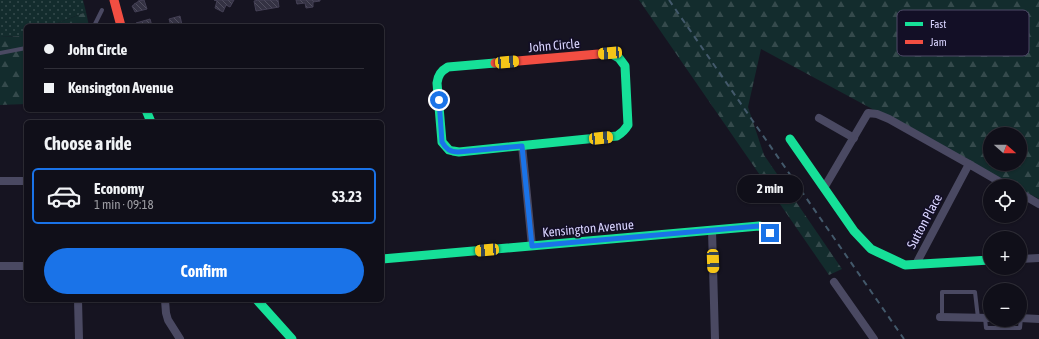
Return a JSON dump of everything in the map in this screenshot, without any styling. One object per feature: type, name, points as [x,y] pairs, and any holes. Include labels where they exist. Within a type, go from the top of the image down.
[{"type":"street","points":[[114,0],[120,24]]},
{"type":"street","name":"John Circle","points":[[610,53],[620,57],[626,66],[628,125],[622,134],[617,136],[522,146],[458,152],[448,150],[444,147],[442,142],[437,83],[440,72],[448,67],[610,53]]},
{"type":"street","points":[[824,188],[868,114],[877,114],[995,179]]},
{"type":"street","points":[[819,118],[854,138]]},
{"type":"street","points":[[790,139],[854,231],[871,249],[905,265],[916,264]]},
{"type":"street","points":[[522,146],[532,246]]},
{"type":"street","name":"Sutton Place","points":[[916,264],[969,164]]},
{"type":"street","points":[[0,181],[24,181]]},
{"type":"street","points":[[1027,197],[1039,204]]},
{"type":"street","name":"Kensington Avenue","points":[[384,259],[759,226],[764,227],[770,233]]},
{"type":"street","points":[[712,230],[715,339]]},
{"type":"street","points":[[1027,259],[1039,258]]},
{"type":"street","name":"Sutton Place","points":[[916,264],[983,260]]},
{"type":"street","points":[[0,266],[24,266]]},
{"type":"street","points":[[834,282],[874,339]]},
{"type":"street","points":[[78,302],[79,339]]},
{"type":"street","points":[[165,302],[168,320],[180,339]]},
{"type":"street","points":[[259,302],[292,339]]},
{"type":"street","points":[[941,317],[983,318]]},
{"type":"street","points":[[1027,318],[1039,319]]},
{"type":"lane","points":[[95,24],[102,10]]},
{"type":"lane","points":[[0,53],[24,48]]},
{"type":"lane","points":[[941,317],[942,292],[975,292],[983,315]]},
{"type":"lane","points":[[986,327],[1020,327]]},
{"type":"green space","points":[[0,0],[83,0],[86,12],[55,24],[24,24],[24,36],[0,37]]},
{"type":"green space","points":[[639,0],[1039,0],[1039,199],[1027,193],[1027,179],[1002,179],[987,171],[1027,171],[1027,127],[983,127],[983,169],[761,49],[748,107],[764,155],[842,269],[829,275]]},
{"type":"green space","points":[[86,12],[89,24],[55,24]]},
{"type":"green space","points":[[23,36],[24,104],[0,105],[0,37]]},
{"type":"building","points":[[144,0],[147,9],[135,12],[132,6],[138,1]]},
{"type":"building","points":[[214,0],[234,0],[230,7],[226,5],[223,12],[215,8],[217,1]]},
{"type":"building","points":[[278,0],[279,7],[256,11],[254,1]]},
{"type":"building","points":[[296,0],[320,1],[313,2],[313,7],[306,8],[305,3],[297,4]]},
{"type":"building","points":[[180,16],[182,24],[170,24],[169,19]]},
{"type":"building","points":[[150,19],[151,24],[136,24]]},
{"type":"railway","points":[[669,0],[904,339]]},
{"type":"traffic: fast","points":[[495,63],[448,67],[439,75],[437,83],[442,142],[449,150],[459,152],[617,136],[628,125],[625,66],[619,58],[610,53]]},
{"type":"traffic: fast","points":[[147,112],[150,120]]},
{"type":"traffic: fast","points":[[790,139],[854,231],[871,249],[905,265],[983,260]]},
{"type":"traffic: fast","points":[[384,259],[759,226],[764,227],[770,233]]},
{"type":"traffic: fast","points":[[259,302],[292,339]]},
{"type":"traffic: jam","points":[[114,0],[120,24]]},
{"type":"traffic: jam","points":[[495,63],[610,53]]},
{"type":"route","points":[[439,100],[442,142],[444,147],[448,150],[458,152],[522,146],[532,246],[759,226],[764,227],[770,233]]}]
